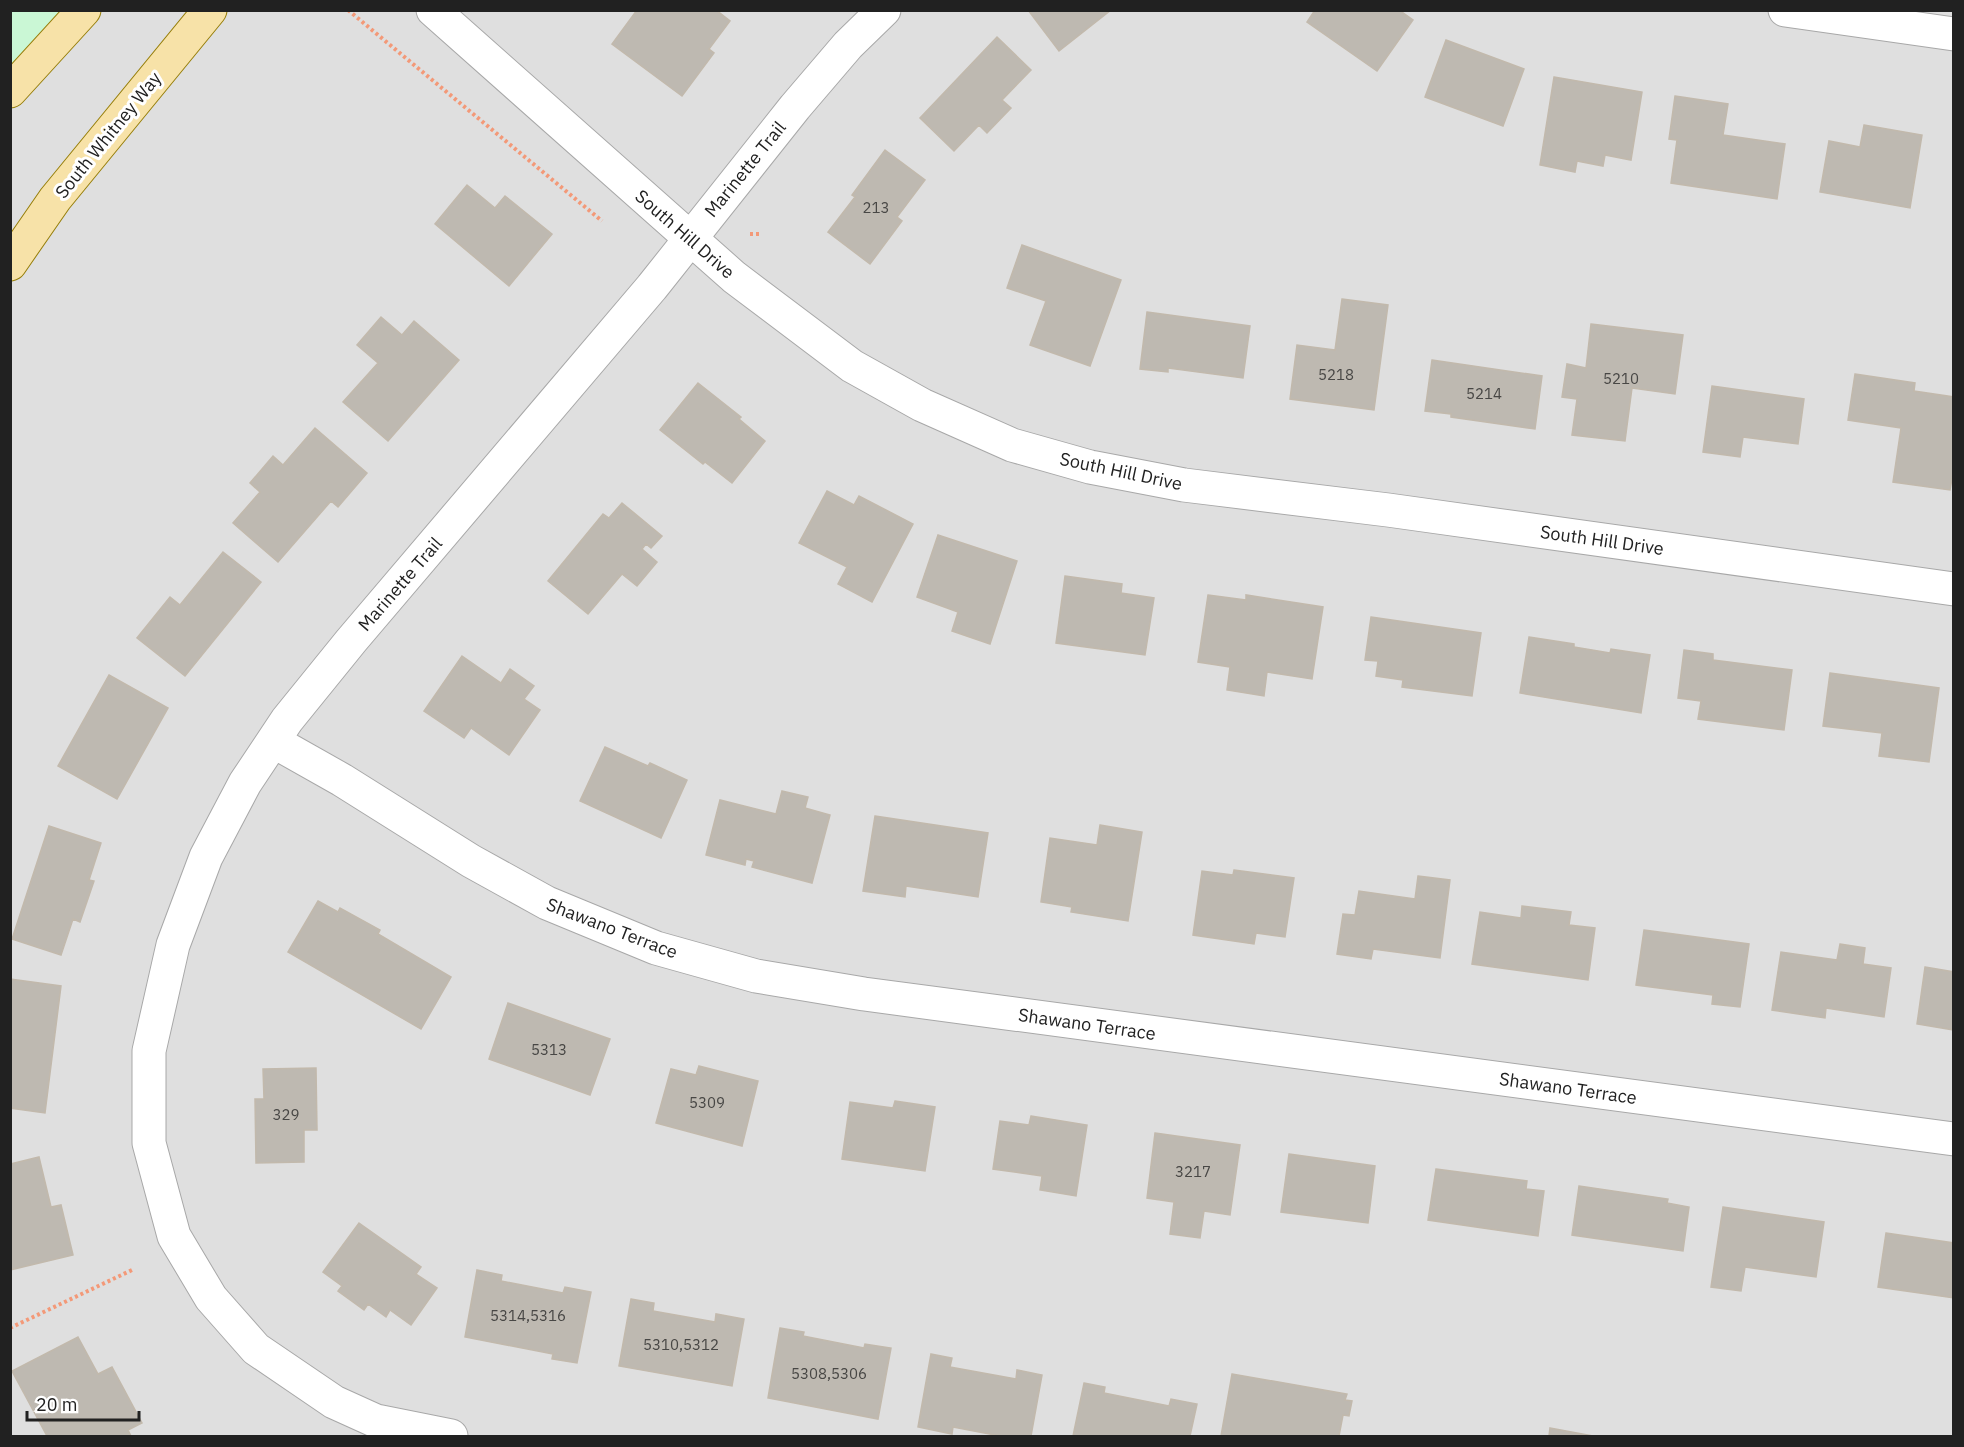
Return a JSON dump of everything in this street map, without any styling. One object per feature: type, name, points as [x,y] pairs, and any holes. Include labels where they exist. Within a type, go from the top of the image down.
[{"type":"main road","points":[[10,92],[84,10]]},
{"type":"main road","name":"South Whitney Way","points":[[10,264],[55,199],[210,10]]},
{"type":"street","name":"South Hill Drive","points":[[434,10],[734,277],[852,366],[922,405],[1012,445],[1090,467],[1184,485],[1388,510],[1953,589]]},
{"type":"street","name":"Marinette Trail","points":[[451,1437],[376,1421],[334,1402],[256,1349],[211,1299],[174,1236],[149,1143],[149,1052],[173,945],[206,857],[245,783],[287,720],[351,640],[644,296],[848,45],[884,10]]},
{"type":"street","points":[[1785,10],[1953,34]]},
{"type":"street","name":"Shawano Terrace","points":[[273,741],[342,780],[471,861],[547,903],[656,948],[756,976],[864,994],[1953,1139]]},
{"type":"path","points":[[348,10],[602,221]]},
{"type":"path","points":[[750,234],[760,234]]},
{"type":"path","points":[[10,1328],[132,1270]]},
{"type":"shaded area","points":[[11,11],[1953,11],[1953,1436],[11,1436]]},
{"type":"green space","points":[[11,11],[84,11],[11,91]]},
{"type":"building","points":[[637,10],[716,10],[730,21],[709,49],[714,53],[682,96],[612,44]]},
{"type":"building","points":[[1028,10],[1111,10],[1059,51]]},
{"type":"building","points":[[1315,10],[1399,10],[1413,20],[1377,71],[1307,22]]},
{"type":"building","points":[[997,37],[1031,70],[1002,100],[1011,108],[987,133],[979,125],[954,151],[920,118]]},
{"type":"building","points":[[1446,40],[1524,69],[1503,126],[1425,97]]},
{"type":"building","points":[[1554,77],[1642,92],[1631,160],[1605,155],[1603,166],[1577,161],[1575,172],[1540,165]]},
{"type":"building","points":[[1675,96],[1728,104],[1723,135],[1785,144],[1777,199],[1671,183],[1677,140],[1669,139]]},
{"type":"building","points":[[1864,125],[1922,135],[1910,208],[1820,192],[1829,141],[1860,147]]},
{"type":"building","points":[[885,150],[925,180],[897,217],[902,221],[870,264],[828,232],[855,197],[852,195]]},
{"type":"building","points":[[467,185],[495,208],[505,196],[552,234],[509,286],[435,224]]},
{"type":"building","points":[[1022,245],[1121,280],[1090,366],[1030,345],[1046,301],[1007,288]]},
{"type":"building","points":[[1342,299],[1388,305],[1374,410],[1290,399],[1297,345],[1335,350]]},
{"type":"building","points":[[1147,312],[1250,326],[1243,378],[1168,368],[1168,372],[1140,369]]},
{"type":"building","points":[[381,317],[402,335],[414,321],[459,360],[388,441],[343,402],[378,363],[357,345]]},
{"type":"building","points":[[1591,324],[1683,335],[1675,394],[1632,388],[1625,441],[1572,435],[1577,399],[1562,397],[1567,364],[1586,368]]},
{"type":"building","points":[[1432,360],[1542,376],[1535,429],[1425,411]]},
{"type":"building","points":[[1855,374],[1915,383],[1914,391],[1954,397],[1954,467],[1950,490],[1893,482],[1901,428],[1848,420]]},
{"type":"building","points":[[698,383],[741,417],[739,419],[765,441],[732,483],[705,462],[703,464],[660,430]]},
{"type":"building","points":[[1712,386],[1804,399],[1798,444],[1743,437],[1740,457],[1703,452]]},
{"type":"building","points":[[315,428],[367,473],[338,507],[331,501],[278,562],[233,523],[260,492],[250,483],[273,456],[283,465]]},
{"type":"building","points":[[827,491],[854,505],[859,496],[913,524],[872,602],[838,584],[847,567],[799,543]]},
{"type":"building","points":[[622,503],[662,536],[651,548],[646,544],[642,549],[657,562],[637,586],[622,574],[588,614],[548,581],[603,514],[609,518]]},
{"type":"building","points":[[938,535],[1017,561],[990,644],[952,631],[958,612],[917,597]]},
{"type":"building","points":[[223,552],[261,582],[185,676],[137,638],[170,597],[180,605]]},
{"type":"building","points":[[1065,576],[1122,584],[1121,593],[1154,598],[1145,655],[1056,643]]},
{"type":"building","points":[[1208,595],[1246,600],[1246,595],[1323,607],[1312,679],[1267,672],[1264,696],[1227,690],[1230,667],[1198,662]]},
{"type":"building","points":[[1371,617],[1481,633],[1472,696],[1402,687],[1403,680],[1376,676],[1378,661],[1365,660]]},
{"type":"building","points":[[1529,637],[1574,644],[1574,647],[1610,653],[1611,649],[1650,655],[1641,713],[1520,693]]},
{"type":"building","points":[[1684,650],[1713,654],[1713,660],[1792,670],[1784,730],[1698,719],[1701,701],[1678,698]]},
{"type":"building","points":[[462,656],[501,683],[510,669],[534,686],[524,699],[540,710],[509,755],[471,728],[464,738],[424,711]]},
{"type":"building","points":[[1830,673],[1939,688],[1929,762],[1879,756],[1882,733],[1823,726]]},
{"type":"building","points":[[109,675],[168,708],[117,799],[58,766]]},
{"type":"building","points":[[605,747],[648,766],[650,763],[687,780],[661,838],[580,801]]},
{"type":"building","points":[[782,791],[808,797],[805,808],[830,815],[812,883],[752,867],[754,861],[746,859],[745,865],[706,855],[720,800],[776,814]]},
{"type":"building","points":[[875,816],[988,833],[978,897],[906,886],[905,897],[863,891]]},
{"type":"building","points":[[1100,825],[1142,832],[1128,921],[1071,912],[1072,907],[1041,902],[1050,838],[1097,845]]},
{"type":"building","points":[[49,826],[101,843],[89,880],[94,881],[80,922],[73,919],[61,955],[12,939]]},
{"type":"building","points":[[1234,870],[1294,878],[1285,937],[1256,933],[1254,944],[1193,935],[1202,871],[1233,875]]},
{"type":"building","points":[[1418,876],[1450,880],[1440,958],[1373,949],[1371,959],[1337,954],[1343,914],[1355,915],[1359,891],[1415,899]]},
{"type":"building","points":[[318,901],[338,912],[340,908],[380,930],[378,934],[451,977],[421,1029],[288,952]]},
{"type":"building","points":[[1522,906],[1571,912],[1569,925],[1595,928],[1588,980],[1472,964],[1480,912],[1521,918]]},
{"type":"building","points":[[1644,930],[1749,944],[1740,1007],[1712,1004],[1713,995],[1636,985]]},
{"type":"building","points":[[1840,944],[1865,948],[1863,964],[1891,968],[1884,1017],[1826,1008],[1825,1018],[1772,1010],[1781,952],[1837,960]]},
{"type":"building","points":[[1925,967],[1954,972],[1954,1030],[1917,1024]]},
{"type":"building","points":[[10,979],[61,986],[45,1113],[10,1108]]},
{"type":"building","points":[[508,1003],[610,1039],[590,1095],[489,1059]]},
{"type":"building","points":[[699,1066],[758,1081],[742,1146],[656,1123],[671,1069],[696,1075]]},
{"type":"building","points":[[316,1068],[317,1130],[304,1130],[304,1162],[256,1163],[255,1099],[264,1099],[263,1069]]},
{"type":"building","points":[[895,1101],[935,1107],[925,1171],[842,1159],[850,1102],[893,1108]]},
{"type":"building","points":[[1031,1116],[1087,1125],[1076,1196],[1040,1190],[1042,1176],[993,1169],[1000,1121],[1029,1125]]},
{"type":"building","points":[[1155,1133],[1240,1145],[1230,1215],[1204,1211],[1200,1238],[1170,1234],[1174,1202],[1147,1198]]},
{"type":"building","points":[[1289,1154],[1375,1166],[1368,1223],[1281,1212]]},
{"type":"building","points":[[39,1157],[51,1207],[61,1205],[73,1255],[10,1270],[10,1164]]},
{"type":"building","points":[[1436,1169],[1527,1181],[1526,1189],[1544,1191],[1538,1236],[1428,1220]]},
{"type":"building","points":[[1579,1186],[1668,1199],[1667,1203],[1689,1207],[1683,1251],[1572,1235]]},
{"type":"building","points":[[1723,1207],[1824,1222],[1816,1277],[1745,1267],[1741,1291],[1711,1287]]},
{"type":"building","points":[[359,1223],[421,1267],[416,1274],[437,1288],[411,1325],[390,1310],[386,1317],[368,1304],[364,1310],[338,1291],[342,1286],[323,1272]]},
{"type":"building","points":[[1886,1233],[1954,1243],[1954,1298],[1878,1287]]},
{"type":"building","points":[[477,1270],[502,1275],[501,1281],[563,1293],[565,1287],[591,1292],[577,1363],[552,1359],[553,1354],[465,1337]]},
{"type":"building","points":[[631,1299],[654,1303],[653,1311],[715,1322],[716,1314],[744,1319],[732,1386],[619,1366]]},
{"type":"building","points":[[780,1328],[804,1332],[803,1336],[864,1348],[865,1344],[891,1348],[878,1419],[768,1398]]},
{"type":"building","points":[[78,1337],[98,1374],[112,1367],[142,1423],[128,1430],[131,1436],[47,1436],[12,1371]]},
{"type":"building","points":[[931,1354],[952,1358],[950,1367],[1016,1379],[1017,1370],[1042,1375],[1031,1436],[1000,1436],[953,1427],[952,1434],[918,1427]]},
{"type":"building","points":[[1232,1374],[1347,1394],[1345,1400],[1352,1401],[1349,1416],[1343,1415],[1339,1436],[1221,1436]]},
{"type":"building","points":[[1084,1383],[1105,1387],[1104,1393],[1169,1406],[1171,1399],[1197,1404],[1190,1436],[1073,1436]]},
{"type":"building","points":[[1550,1428],[1593,1436],[1549,1436]]}]
